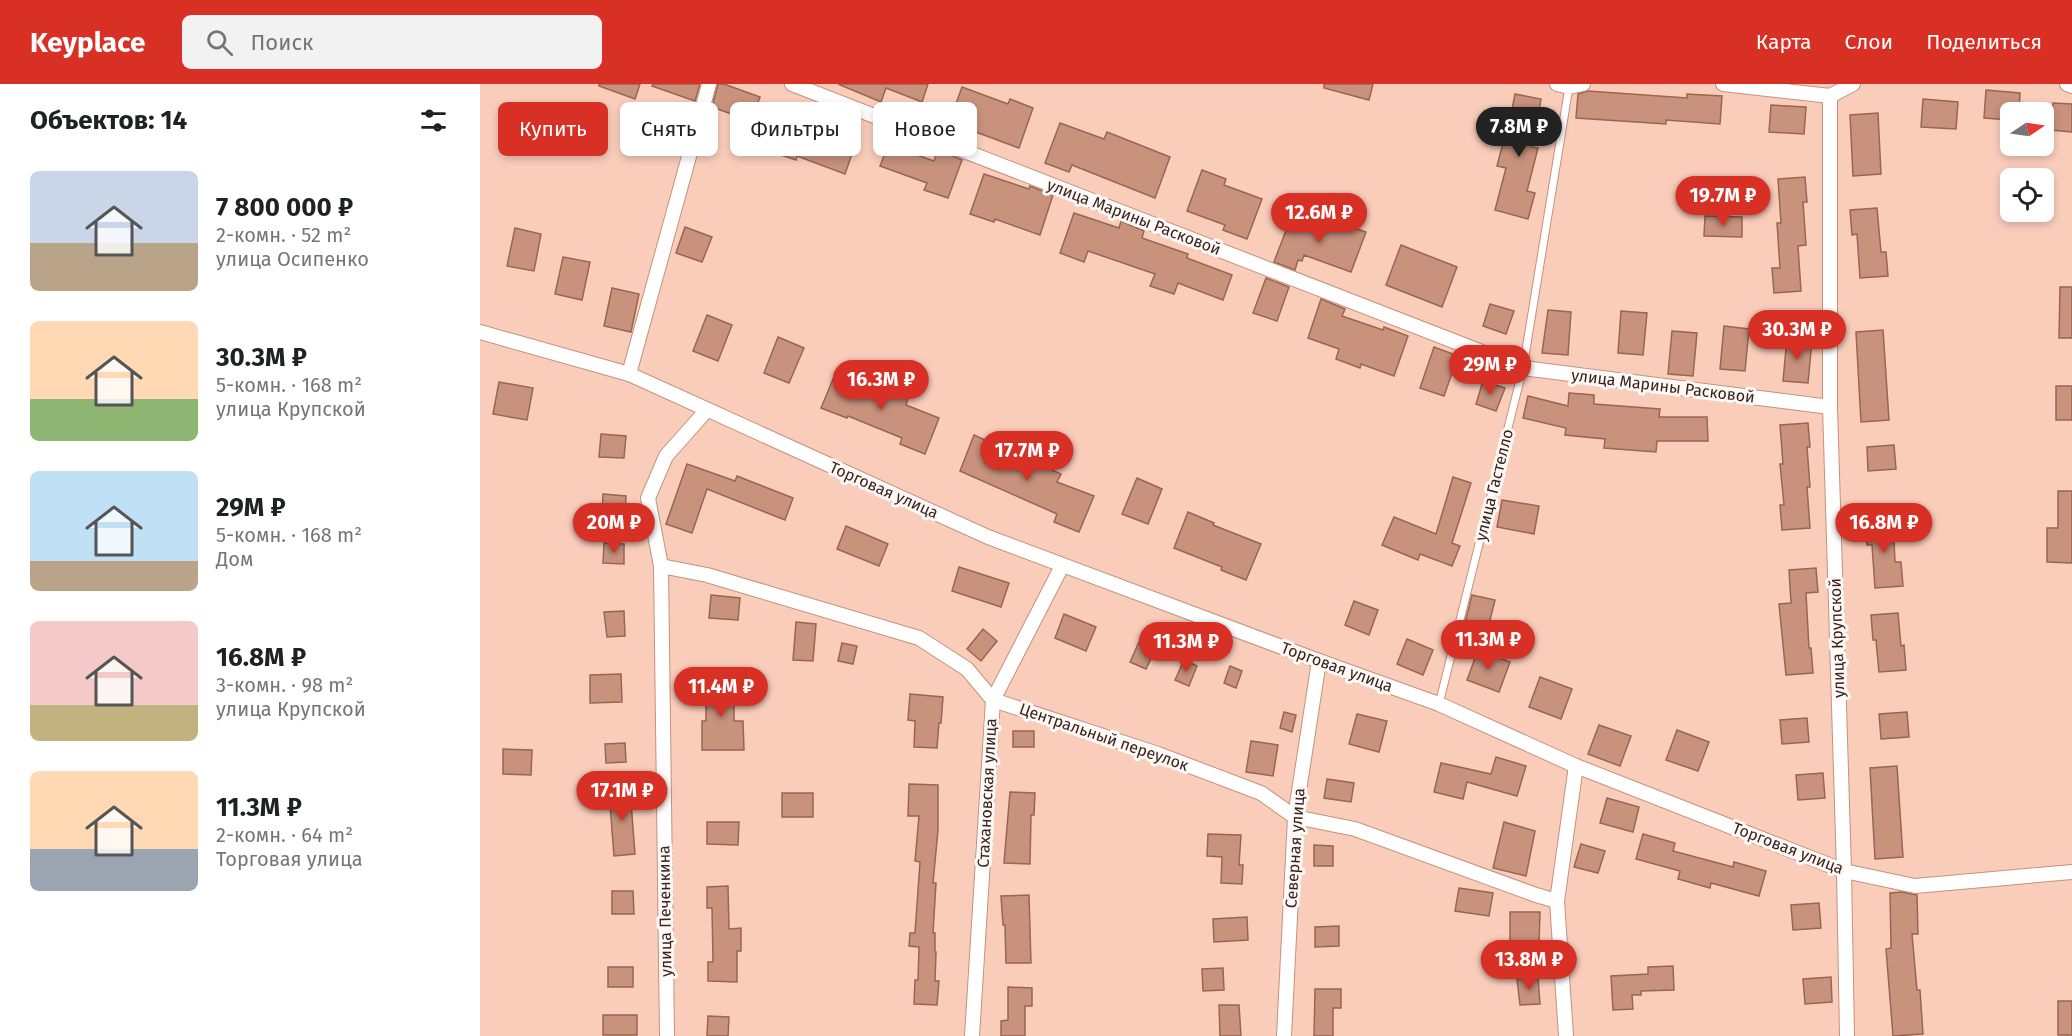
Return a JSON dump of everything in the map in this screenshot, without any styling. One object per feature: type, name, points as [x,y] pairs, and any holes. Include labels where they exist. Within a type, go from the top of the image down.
[{"type":"street","points":[[629,374],[710,84]]},
{"type":"street","name":"улица Марины Расковой","points":[[792,84],[1523,368],[1830,407]]},
{"type":"street","points":[[1563,86],[1583,84]]},
{"type":"street","points":[[1723,84],[1829,90],[1853,84]]},
{"type":"street","points":[[2067,84],[2072,86]]},
{"type":"street","name":"улица Крупской","points":[[1829,90],[1830,407],[1847,1036]]},
{"type":"street","name":"Торговая улица","points":[[480,332],[629,374],[706,411],[988,537],[1439,704],[1576,766],[1844,871],[1915,886],[2072,872]]},
{"type":"street","name":"улица Печенкина","points":[[667,1036],[661,566],[648,498],[666,456],[706,411]]},
{"type":"street","points":[[661,566],[707,575],[919,638],[967,669],[993,700]]},
{"type":"street","name":"Стахановская улица","points":[[972,1036],[993,700],[1062,566]]},
{"type":"street","name":"Северная улица","points":[[1284,1036],[1294,817],[1319,661]]},
{"type":"street","name":"Центральный переулок","points":[[993,700],[1158,754],[1261,793],[1294,817],[1355,829],[1557,901]]},
{"type":"street","points":[[1566,1036],[1557,901],[1576,766]]},
{"type":"lane","name":"улица Гастелло","points":[[1439,704],[1523,368],[1563,86]]},
{"type":"building","points":[[599,84],[640,84],[635,99],[599,86]]},
{"type":"building","points":[[653,84],[700,84],[695,101],[652,86]]},
{"type":"building","points":[[718,84],[760,97],[758,102],[730,102],[730,113],[718,109],[718,102],[713,102]]},
{"type":"building","points":[[838,84],[928,84],[922,102],[886,88],[881,102]]},
{"type":"building","points":[[1324,84],[1373,84],[1369,100],[1324,88]]},
{"type":"building","points":[[962,87],[1008,104],[1010,99],[1033,108],[1019,148],[977,132],[977,102],[957,102]]},
{"type":"building","points":[[1986,90],[2020,93],[2020,102],[2000,102],[2000,119],[1984,118]]},
{"type":"building","points":[[1588,91],[1687,98],[1687,94],[1722,96],[1720,124],[1666,120],[1666,124],[1576,118],[1578,94]]},
{"type":"building","points":[[1515,94],[1541,99],[1532,147],[1538,148],[1527,191],[1535,193],[1528,219],[1495,210],[1506,168],[1497,166],[1504,139],[1506,140]]},
{"type":"building","points":[[1923,99],[1958,102],[1956,129],[1921,127]]},
{"type":"building","points":[[2054,103],[2072,104],[2072,132],[2054,130]]},
{"type":"building","points":[[1771,105],[1806,107],[1804,134],[1769,132]]},
{"type":"building","points":[[1878,113],[1881,174],[1853,176],[1850,115]]},
{"type":"building","points":[[1060,123],[1104,139],[1107,132],[1170,157],[1155,198],[1072,165],[1069,172],[1045,163]]},
{"type":"building","points":[[784,156],[797,156],[796,160]]},
{"type":"building","points":[[797,156],[851,156],[845,174]]},
{"type":"building","points":[[884,156],[920,156],[934,161],[936,156],[952,156],[962,160],[948,198],[924,190],[927,183],[880,166]]},
{"type":"building","points":[[1202,170],[1226,179],[1224,185],[1262,199],[1247,239],[1223,230],[1225,225],[1187,211]]},
{"type":"building","points":[[984,174],[1029,189],[1030,186],[1053,195],[1040,235],[995,219],[994,222],[970,214]]},
{"type":"building","points":[[1805,177],[1807,202],[1803,202],[1806,245],[1798,246],[1801,291],[1774,293],[1772,268],[1780,268],[1777,223],[1781,223],[1778,179]]},
{"type":"building","points":[[1877,208],[1881,252],[1886,252],[1888,276],[1860,278],[1857,234],[1852,235],[1850,210]]},
{"type":"building","points":[[1293,212],[1340,230],[1342,224],[1366,232],[1351,272],[1304,255],[1302,261],[1298,260],[1295,270],[1274,262]]},
{"type":"building","points":[[1074,213],[1119,228],[1121,221],[1144,231],[1142,238],[1188,254],[1187,258],[1232,275],[1223,300],[1178,283],[1174,294],[1150,286],[1155,274],[1088,251],[1084,262],[1060,253]]},
{"type":"building","points":[[1705,216],[1742,217],[1742,237],[1704,236]]},
{"type":"building","points":[[685,227],[712,237],[702,262],[676,253]]},
{"type":"building","points":[[515,228],[541,234],[534,271],[507,266]]},
{"type":"building","points":[[1401,245],[1457,267],[1442,307],[1386,285]]},
{"type":"building","points":[[563,257],[590,262],[582,300],[555,294]]},
{"type":"building","points":[[1266,278],[1289,287],[1277,321],[1253,313]]},
{"type":"building","points":[[2060,287],[2072,287],[2072,338],[2059,338]]},
{"type":"building","points":[[612,288],[639,294],[631,332],[604,326]]},
{"type":"building","points":[[1321,299],[1345,309],[1342,316],[1408,336],[1394,376],[1361,364],[1360,368],[1336,359],[1339,349],[1308,338]]},
{"type":"building","points":[[1490,304],[1514,311],[1506,334],[1483,326]]},
{"type":"building","points":[[1548,310],[1571,312],[1568,355],[1542,353]]},
{"type":"building","points":[[1621,311],[1647,313],[1643,355],[1618,353]]},
{"type":"building","points":[[707,315],[732,325],[718,361],[693,351]]},
{"type":"building","points":[[1724,326],[1749,329],[1745,371],[1720,369]]},
{"type":"building","points":[[1883,330],[1889,420],[1861,422],[1856,332]]},
{"type":"building","points":[[1672,331],[1697,333],[1693,376],[1668,374]]},
{"type":"building","points":[[778,337],[804,348],[789,383],[764,373]]},
{"type":"building","points":[[1787,338],[1812,341],[1808,383],[1783,381]]},
{"type":"building","points":[[1434,347],[1458,356],[1444,396],[1420,388]]},
{"type":"building","points":[[836,372],[882,391],[883,388],[908,398],[906,405],[939,418],[925,454],[900,444],[902,438],[848,416],[847,418],[821,408]]},
{"type":"building","points":[[1483,381],[1505,388],[1496,411],[1476,404]]},
{"type":"building","points":[[499,382],[533,388],[527,420],[493,414]]},
{"type":"building","points":[[2056,386],[2072,386],[2072,420],[2056,420]]},
{"type":"building","points":[[1569,393],[1594,395],[1594,404],[1660,409],[1659,417],[1707,417],[1708,441],[1657,441],[1656,452],[1604,448],[1605,439],[1565,435],[1566,428],[1523,418],[1528,396],[1568,406]]},
{"type":"building","points":[[1808,423],[1810,487],[1807,487],[1810,528],[1782,530],[1780,505],[1784,505],[1780,464],[1783,464],[1780,425]]},
{"type":"building","points":[[601,434],[626,436],[624,458],[599,457]]},
{"type":"building","points":[[974,435],[1061,474],[1057,482],[1094,496],[1079,532],[1054,522],[1057,514],[960,471]]},
{"type":"building","points":[[1894,445],[1896,469],[1868,471],[1867,447]]},
{"type":"building","points":[[687,464],[735,481],[737,476],[793,498],[785,520],[707,489],[692,533],[666,524]]},
{"type":"building","points":[[1453,477],[1471,483],[1452,543],[1460,546],[1452,566],[1420,554],[1418,560],[1382,545],[1394,517],[1436,534]]},
{"type":"building","points":[[1137,478],[1162,489],[1148,524],[1122,514]]},
{"type":"building","points":[[2058,491],[2072,491],[2072,563],[2047,562],[2047,528],[2058,528]]},
{"type":"building","points":[[603,494],[626,496],[625,517],[602,515]]},
{"type":"building","points":[[1502,500],[1539,506],[1534,534],[1497,527]]},
{"type":"building","points":[[1188,512],[1214,523],[1213,525],[1261,544],[1246,580],[1221,570],[1222,567],[1174,548]]},
{"type":"building","points":[[1893,519],[1895,562],[1901,562],[1903,586],[1875,588],[1872,545],[1867,545],[1865,521]]},
{"type":"building","points":[[846,526],[888,544],[879,566],[837,549]]},
{"type":"building","points":[[604,543],[624,544],[624,564],[603,563]]},
{"type":"building","points":[[959,567],[1009,583],[1001,607],[952,591]]},
{"type":"building","points":[[1816,568],[1818,592],[1806,593],[1809,648],[1811,648],[1813,673],[1786,675],[1779,604],[1791,603],[1789,570]]},
{"type":"building","points":[[711,595],[740,598],[738,620],[709,618]]},
{"type":"building","points":[[1472,595],[1495,600],[1488,628],[1465,623]]},
{"type":"building","points":[[1354,601],[1378,610],[1369,635],[1345,625]]},
{"type":"building","points":[[624,611],[625,636],[607,637],[604,612]]},
{"type":"building","points":[[1898,613],[1906,670],[1879,672],[1871,615]]},
{"type":"building","points":[[1064,614],[1096,627],[1086,651],[1055,638]]},
{"type":"building","points":[[796,622],[816,624],[813,661],[793,660]]},
{"type":"building","points":[[983,629],[997,641],[981,661],[967,649]]},
{"type":"building","points":[[1407,639],[1433,650],[1423,675],[1397,664]]},
{"type":"building","points":[[1139,642],[1155,650],[1146,669],[1130,662]]},
{"type":"building","points":[[842,643],[857,646],[853,664],[838,661]]},
{"type":"building","points":[[1478,650],[1510,662],[1499,692],[1467,680]]},
{"type":"building","points":[[1184,660],[1197,666],[1189,686],[1175,680]]},
{"type":"building","points":[[1230,666],[1242,671],[1236,688],[1224,683]]},
{"type":"building","points":[[621,674],[622,702],[590,703],[590,675]]},
{"type":"building","points":[[1540,677],[1572,689],[1561,719],[1529,707]]},
{"type":"building","points":[[706,680],[734,680],[734,721],[743,721],[744,750],[702,750],[702,721],[706,721]]},
{"type":"building","points":[[910,694],[943,697],[937,748],[914,747],[915,721],[908,720]]},
{"type":"building","points":[[1284,712],[1296,715],[1292,732],[1280,728]]},
{"type":"building","points":[[1907,712],[1909,737],[1881,739],[1879,714]]},
{"type":"building","points":[[1357,714],[1387,721],[1379,752],[1349,744]]},
{"type":"building","points":[[1807,718],[1809,742],[1782,744],[1780,720]]},
{"type":"building","points":[[1599,725],[1631,736],[1620,766],[1588,754]]},
{"type":"building","points":[[1677,730],[1709,742],[1698,771],[1666,760]]},
{"type":"building","points":[[1013,731],[1034,731],[1034,747],[1013,747]]},
{"type":"building","points":[[1251,741],[1278,745],[1273,776],[1246,772]]},
{"type":"building","points":[[625,743],[626,762],[606,763],[605,744]]},
{"type":"building","points":[[503,749],[532,750],[531,775],[503,774]]},
{"type":"building","points":[[1496,757],[1526,766],[1517,796],[1467,782],[1463,799],[1434,792],[1441,763],[1491,774]]},
{"type":"building","points":[[1897,766],[1903,857],[1875,859],[1870,768]]},
{"type":"building","points":[[1823,773],[1825,798],[1798,800],[1796,775]]},
{"type":"building","points":[[1327,779],[1354,783],[1351,802],[1324,798]]},
{"type":"building","points":[[909,784],[938,785],[938,830],[933,883],[936,883],[933,933],[935,933],[936,952],[935,981],[939,981],[937,1005],[914,1004],[915,980],[918,980],[919,947],[909,946],[910,933],[915,933],[920,862],[915,861],[919,816],[908,816]]},
{"type":"building","points":[[630,789],[635,854],[614,856],[609,791]]},
{"type":"building","points":[[1010,792],[1035,793],[1034,815],[1031,815],[1030,864],[1004,863]]},
{"type":"building","points":[[782,793],[813,793],[813,817],[782,817]]},
{"type":"building","points":[[1607,798],[1639,807],[1633,832],[1600,823]]},
{"type":"building","points":[[707,822],[739,822],[738,845],[707,844]]},
{"type":"building","points":[[1504,822],[1535,831],[1526,876],[1493,868]]},
{"type":"building","points":[[1208,834],[1241,835],[1239,865],[1243,865],[1242,884],[1221,883],[1222,857],[1207,856]]},
{"type":"building","points":[[1643,834],[1675,843],[1673,851],[1733,867],[1734,862],[1766,871],[1759,896],[1711,883],[1710,888],[1678,879],[1680,871],[1636,859]]},
{"type":"building","points":[[1581,844],[1605,851],[1598,873],[1574,867]]},
{"type":"building","points":[[1314,845],[1333,846],[1333,866],[1314,866]]},
{"type":"building","points":[[728,886],[729,929],[741,928],[741,951],[737,951],[737,982],[708,981],[708,962],[713,962],[712,908],[707,908],[707,887]]},
{"type":"building","points":[[1459,888],[1493,893],[1489,916],[1455,911]]},
{"type":"building","points":[[612,891],[633,891],[634,914],[612,914]]},
{"type":"building","points":[[1902,892],[1917,895],[1918,934],[1912,934],[1917,990],[1920,990],[1923,1034],[1893,1036],[1886,949],[1891,948],[1890,893]]},
{"type":"building","points":[[1029,895],[1031,963],[1006,963],[1005,925],[1003,925],[1001,896]]},
{"type":"building","points":[[1819,903],[1821,928],[1793,930],[1791,905]]},
{"type":"building","points":[[1510,912],[1540,912],[1539,944],[1510,944]]},
{"type":"building","points":[[1247,917],[1248,940],[1214,942],[1213,919]]},
{"type":"building","points":[[1339,926],[1339,946],[1315,947],[1315,927]]},
{"type":"building","points":[[1673,966],[1674,990],[1641,991],[1641,995],[1632,995],[1633,1009],[1613,1010],[1611,976],[1648,974],[1648,967]]},
{"type":"building","points":[[608,967],[633,967],[633,987],[608,987]]},
{"type":"building","points":[[1223,968],[1224,990],[1203,991],[1202,969]]},
{"type":"building","points":[[1538,977],[1540,1004],[1520,1005],[1517,979]]},
{"type":"building","points":[[1831,977],[1832,1002],[1805,1004],[1803,979]]},
{"type":"building","points":[[1008,987],[1032,988],[1032,1006],[1025,1006],[1025,1036],[1001,1036],[1001,1021],[1008,1020]]},
{"type":"building","points":[[1315,989],[1341,989],[1341,1008],[1333,1008],[1333,1036],[1314,1036]]},
{"type":"building","points":[[2058,1001],[2072,1001],[2072,1035],[2058,1035]]},
{"type":"building","points":[[1219,1005],[1239,1005],[1241,1036],[1220,1036]]},
{"type":"building","points":[[603,1015],[637,1015],[637,1035],[603,1035]]},
{"type":"building","points":[[708,1016],[729,1017],[728,1036],[707,1036]]}]
